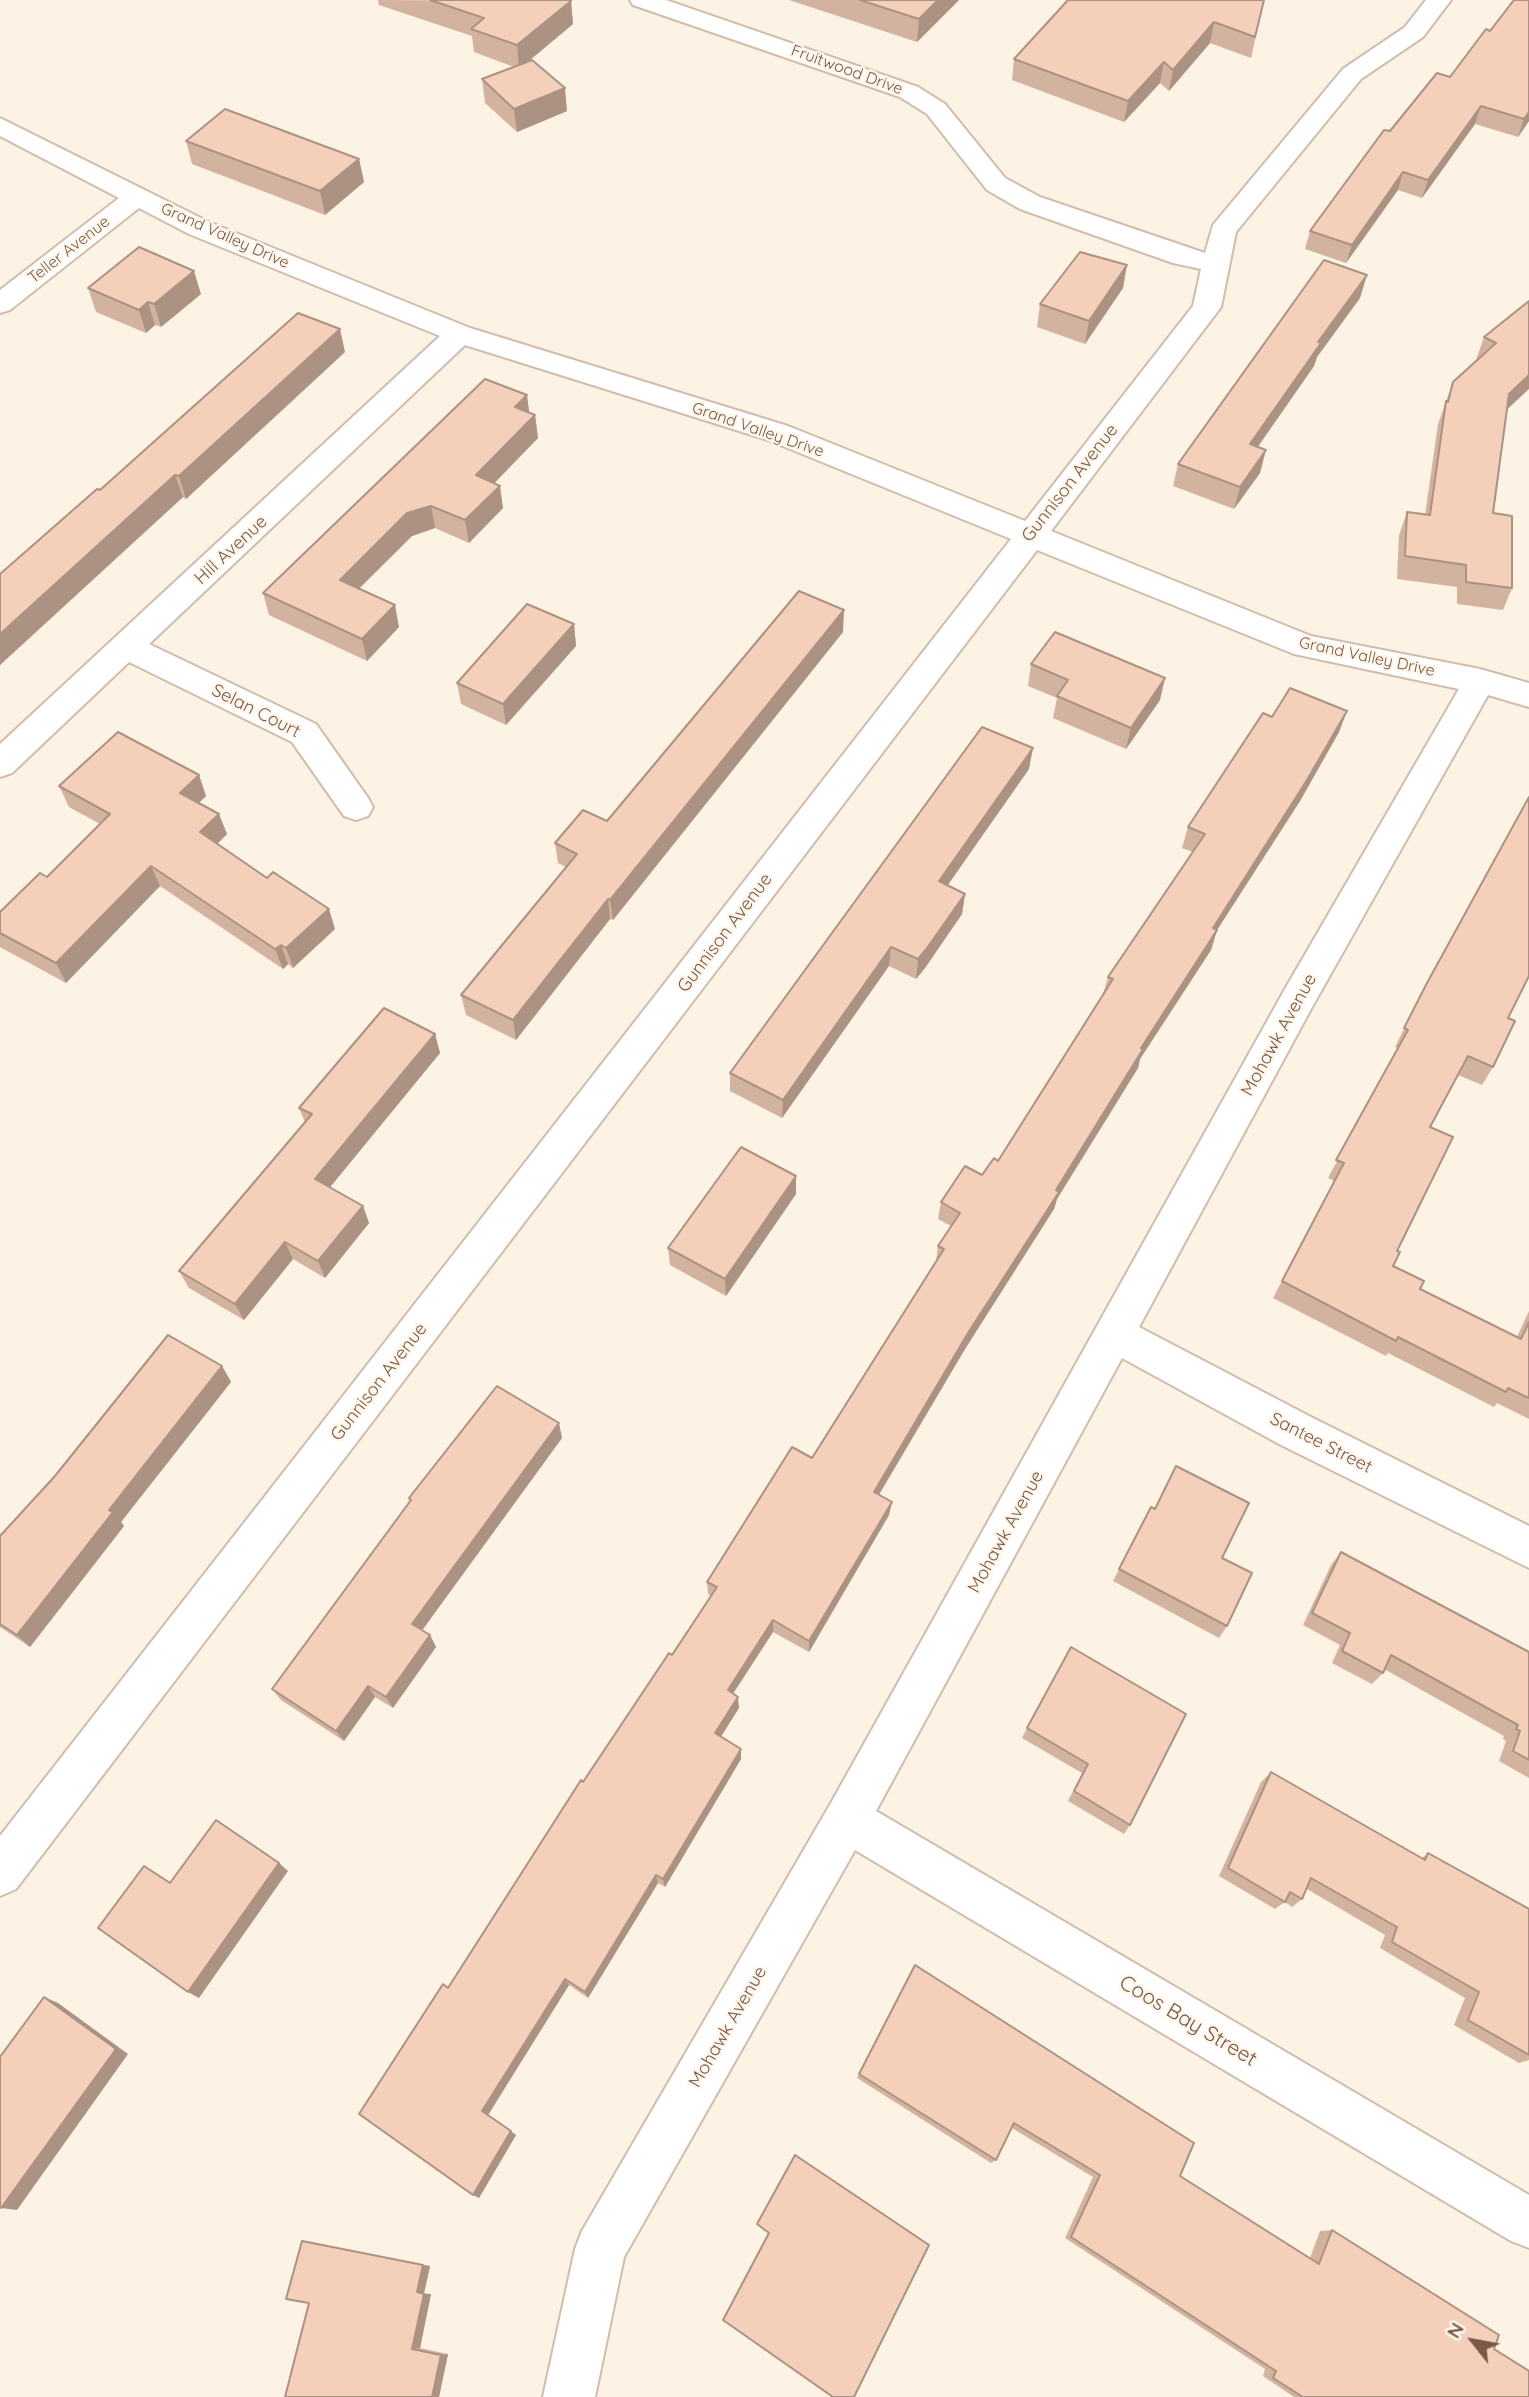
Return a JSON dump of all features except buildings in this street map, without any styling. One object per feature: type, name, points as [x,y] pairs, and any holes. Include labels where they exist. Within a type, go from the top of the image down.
[{"type":"street","name":"Fruitwood Drive","points":[[642,0],[694,8],[909,92],[936,109],[996,184],[1043,207],[1182,257],[1214,263]]},
{"type":"street","name":"Gunnison Avenue","points":[[0,1873],[1207,307],[1214,263],[1223,231],[1352,74],[1414,32],[1439,0]]},
{"type":"street","name":"Grand Valley Drive","points":[[0,126],[199,228],[460,334],[778,433],[1305,646],[1480,681],[1529,695]]},
{"type":"street","name":"Teller Avenue","points":[[0,304],[138,196]]},
{"type":"street","name":"Hill Avenue","points":[[0,764],[460,334]]},
{"type":"street","name":"Selan Court","points":[[127,647],[304,733],[356,807]]},
{"type":"street","name":"Mohawk Avenue","points":[[569,2397],[600,2249],[848,1819],[1298,999],[1480,681]]},
{"type":"street","name":"Santee Street","points":[[1114,1334],[1296,1431],[1529,1548]]},
{"type":"street","name":"Coos Bay Street","points":[[848,1819],[1529,2223]]}]
